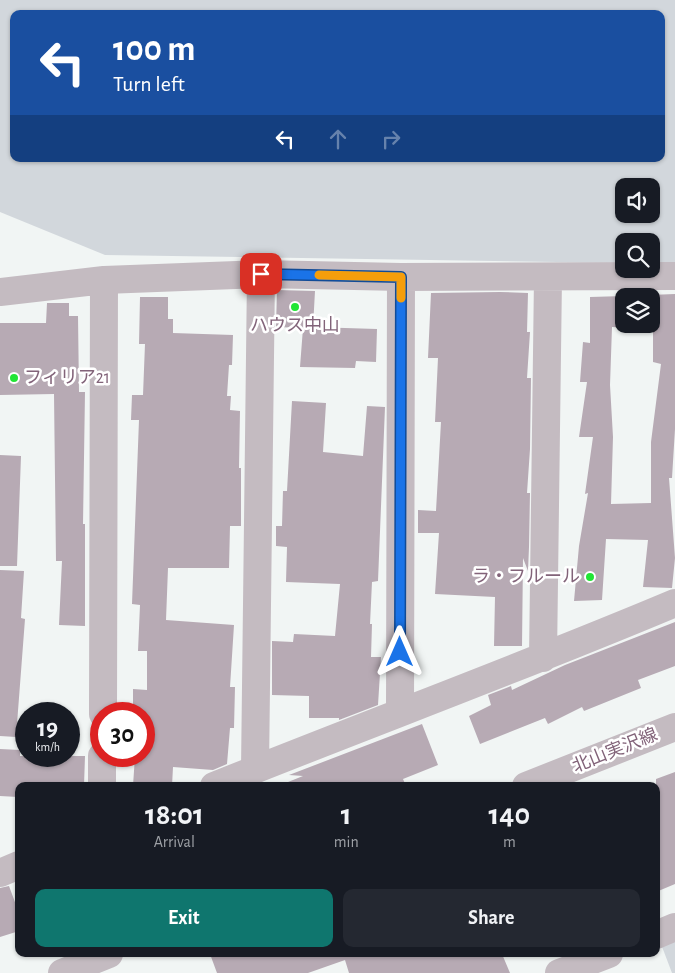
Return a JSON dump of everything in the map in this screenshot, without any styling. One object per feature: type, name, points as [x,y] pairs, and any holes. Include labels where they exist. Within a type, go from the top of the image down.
[{"type":"street","points":[[256,770],[261,274]]},
{"type":"street","points":[[0,292],[104,280],[261,274],[401,277],[675,276]]},
{"type":"street","points":[[400,711],[401,277]]},
{"type":"street","points":[[543,658],[548,277]]},
{"type":"street","points":[[103,702],[104,280]]},
{"type":"street","points":[[224,782],[400,711],[543,658],[675,603]]},
{"type":"street","name":"北山実沢線","points":[[536,782],[675,727]]},
{"type":"street","points":[[102,767],[102,782]]},
{"type":"street","points":[[0,873],[15,867]]},
{"type":"street","points":[[660,933],[675,927]]},
{"type":"street","points":[[559,973],[601,957]]},
{"type":"street","points":[[62,973],[102,960]]},
{"type":"shaded area","points":[[0,0],[675,0],[675,264],[660,263],[660,233],[615,233],[615,263],[105,255],[0,212]]},
{"type":"shaded area","points":[[675,938],[675,973],[672,973],[661,944]]},
{"type":"building","points":[[277,290],[315,291],[313,327],[377,329],[376,362],[356,361],[355,368],[300,367],[303,328],[276,327]]},
{"type":"building","points":[[431,293],[528,293],[527,332],[530,332],[527,378],[531,378],[527,493],[530,493],[528,571],[523,558],[522,646],[494,646],[495,597],[435,594],[439,533],[418,533],[418,510],[436,511],[441,422],[435,422],[438,358],[428,358]]},
{"type":"building","points":[[675,294],[675,429],[672,478],[669,478],[675,558],[672,588],[643,587],[648,540],[606,539],[602,600],[574,601],[593,437],[579,437],[587,382],[580,382],[583,342],[590,343],[590,297],[615,296],[615,327],[612,327],[610,385],[613,437],[611,504],[651,503],[651,442],[661,364],[653,362],[653,333],[660,333],[660,295]]},
{"type":"building","points":[[140,297],[168,297],[168,319],[173,319],[173,333],[233,335],[232,365],[229,365],[227,396],[231,396],[230,410],[240,411],[241,526],[230,526],[229,568],[168,568],[166,620],[234,625],[230,687],[235,687],[234,728],[230,728],[227,764],[213,770],[173,767],[172,782],[133,782],[134,767],[155,767],[155,702],[133,702],[133,689],[147,690],[147,651],[138,651],[140,605],[132,604],[139,420],[131,420],[132,395],[143,395],[145,344],[139,344]]},
{"type":"building","points":[[47,303],[69,303],[69,316],[78,316],[79,392],[85,392],[83,524],[85,524],[85,626],[59,625],[62,561],[56,561],[54,394],[0,395],[0,323],[46,323]]},
{"type":"building","points":[[292,401],[326,403],[323,452],[363,456],[367,406],[385,407],[378,581],[372,582],[370,624],[372,624],[371,657],[381,657],[378,705],[339,720],[339,718],[309,718],[309,696],[272,695],[272,641],[293,642],[294,634],[335,636],[340,584],[286,582],[287,547],[276,546],[276,526],[282,526],[283,491],[287,491]]},
{"type":"building","points":[[0,455],[21,456],[17,566],[0,566]]},
{"type":"building","points":[[0,570],[24,571],[21,618],[25,619],[19,702],[15,702],[15,737],[0,736]]},
{"type":"building","points":[[675,622],[675,666],[638,680],[641,688],[584,711],[582,707],[548,724],[545,718],[480,744],[469,716],[491,705],[488,695],[511,686],[512,690],[565,665]]},
{"type":"building","points":[[422,724],[438,765],[403,779],[404,782],[288,782],[303,776],[289,775]]},
{"type":"building","points":[[0,749],[15,750],[15,767],[80,767],[80,756],[85,756],[84,782],[15,782],[15,797],[0,796]]},
{"type":"building","points":[[675,772],[675,884],[660,890],[660,782],[656,782],[656,779]]},
{"type":"building","points":[[9,886],[15,902],[15,932],[0,937],[0,888]]},
{"type":"building","points":[[211,957],[503,957],[510,973],[349,973],[345,960],[308,973],[217,973]]},
{"type":"slow traffic","points":[[319,275],[401,277],[401,298]]},
{"type":"place","name":"ハウス中山","points":[[295,307]]},
{"type":"place","name":"フィリア21","points":[[14,378]]},
{"type":"place","name":"ラ・フルール","points":[[590,577]]},
{"type":"route","points":[[261,274],[401,277],[400,652]]}]
